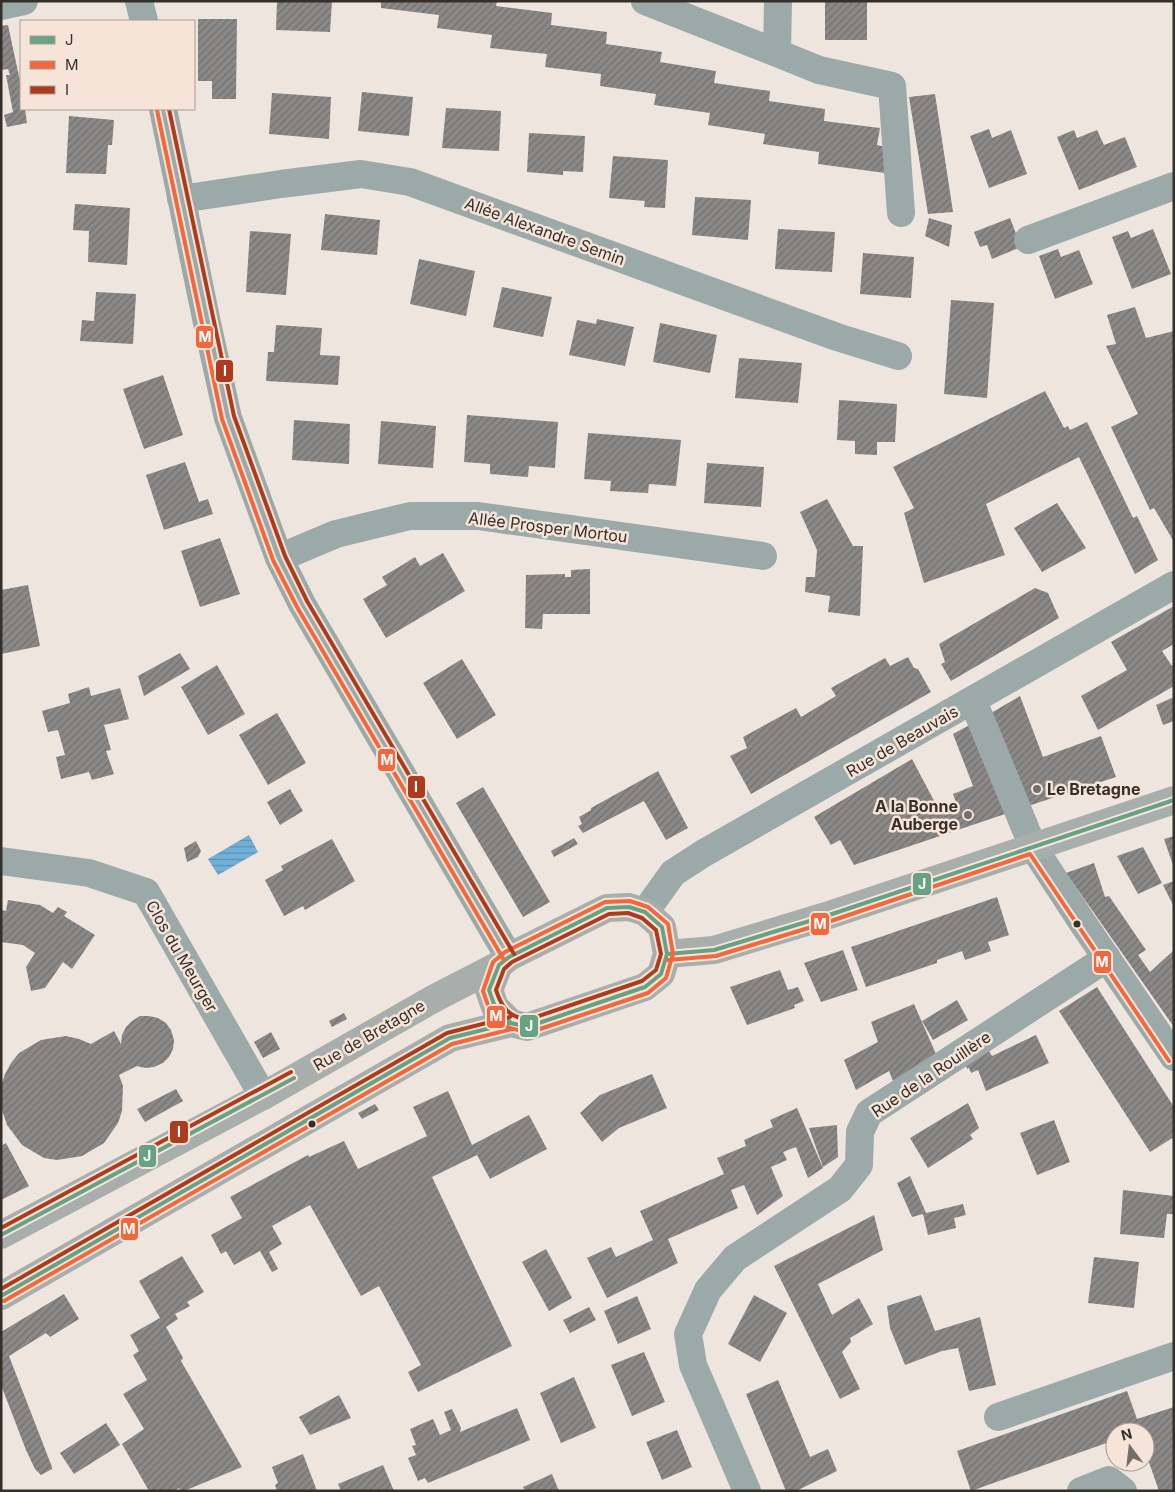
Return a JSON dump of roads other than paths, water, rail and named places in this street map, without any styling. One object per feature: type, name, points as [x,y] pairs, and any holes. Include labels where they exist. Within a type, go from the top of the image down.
[{"type":"main road","points":[[667,954],[714,950],[826,916],[1174,800]]},
{"type":"main road","name":"Rue de Bretagne","points":[[1,1234],[263,1096],[434,998],[607,908],[629,907],[645,912]]},
{"type":"main road","points":[[1,1296],[450,1038],[511,1023],[527,1027],[645,987],[661,974],[667,954],[662,927],[645,912]]},
{"type":"main road","points":[[504,961],[489,990],[495,1007],[511,1023]]},
{"type":"street","points":[[1,6],[24,1]]},
{"type":"street","points":[[140,1],[144,20]]},
{"type":"street","points":[[645,1],[819,70],[892,86],[901,213]]},
{"type":"street","points":[[777,53],[778,1]]},
{"type":"street","points":[[163,110],[228,418],[279,558],[307,612],[504,961]]},
{"type":"street","name":"Allée Alexandre Semin","points":[[182,199],[361,174],[410,182],[837,337],[898,356]]},
{"type":"street","points":[[1028,240],[1174,186]]},
{"type":"street","name":"Allée Prosper Mortou","points":[[279,558],[336,534],[410,516],[478,516],[763,556]]},
{"type":"street","name":"Rue de Beauvais","points":[[645,912],[673,872],[1174,585]]},
{"type":"street","points":[[973,701],[1033,847],[1174,1057]]},
{"type":"street","name":"Clos du Meurger","points":[[1,860],[89,873],[146,892],[263,1096]]},
{"type":"street","name":"Rue de la Rouillère","points":[[747,1491],[693,1365],[688,1334],[708,1290],[736,1258],[840,1189],[859,1165],[860,1132],[869,1113],[1106,958]]},
{"type":"street","points":[[998,1417],[1174,1356]]},
{"type":"street","points":[[1080,1491],[1109,1480],[1123,1491]]},
{"type":"water","points":[[249,835],[258,852],[218,875],[208,859]]},
{"type":"place","name":"Le Bretagne","points":[[1037,789]]},
{"type":"place","name":"A la Bonne Auberge","points":[[968,815]]}]
